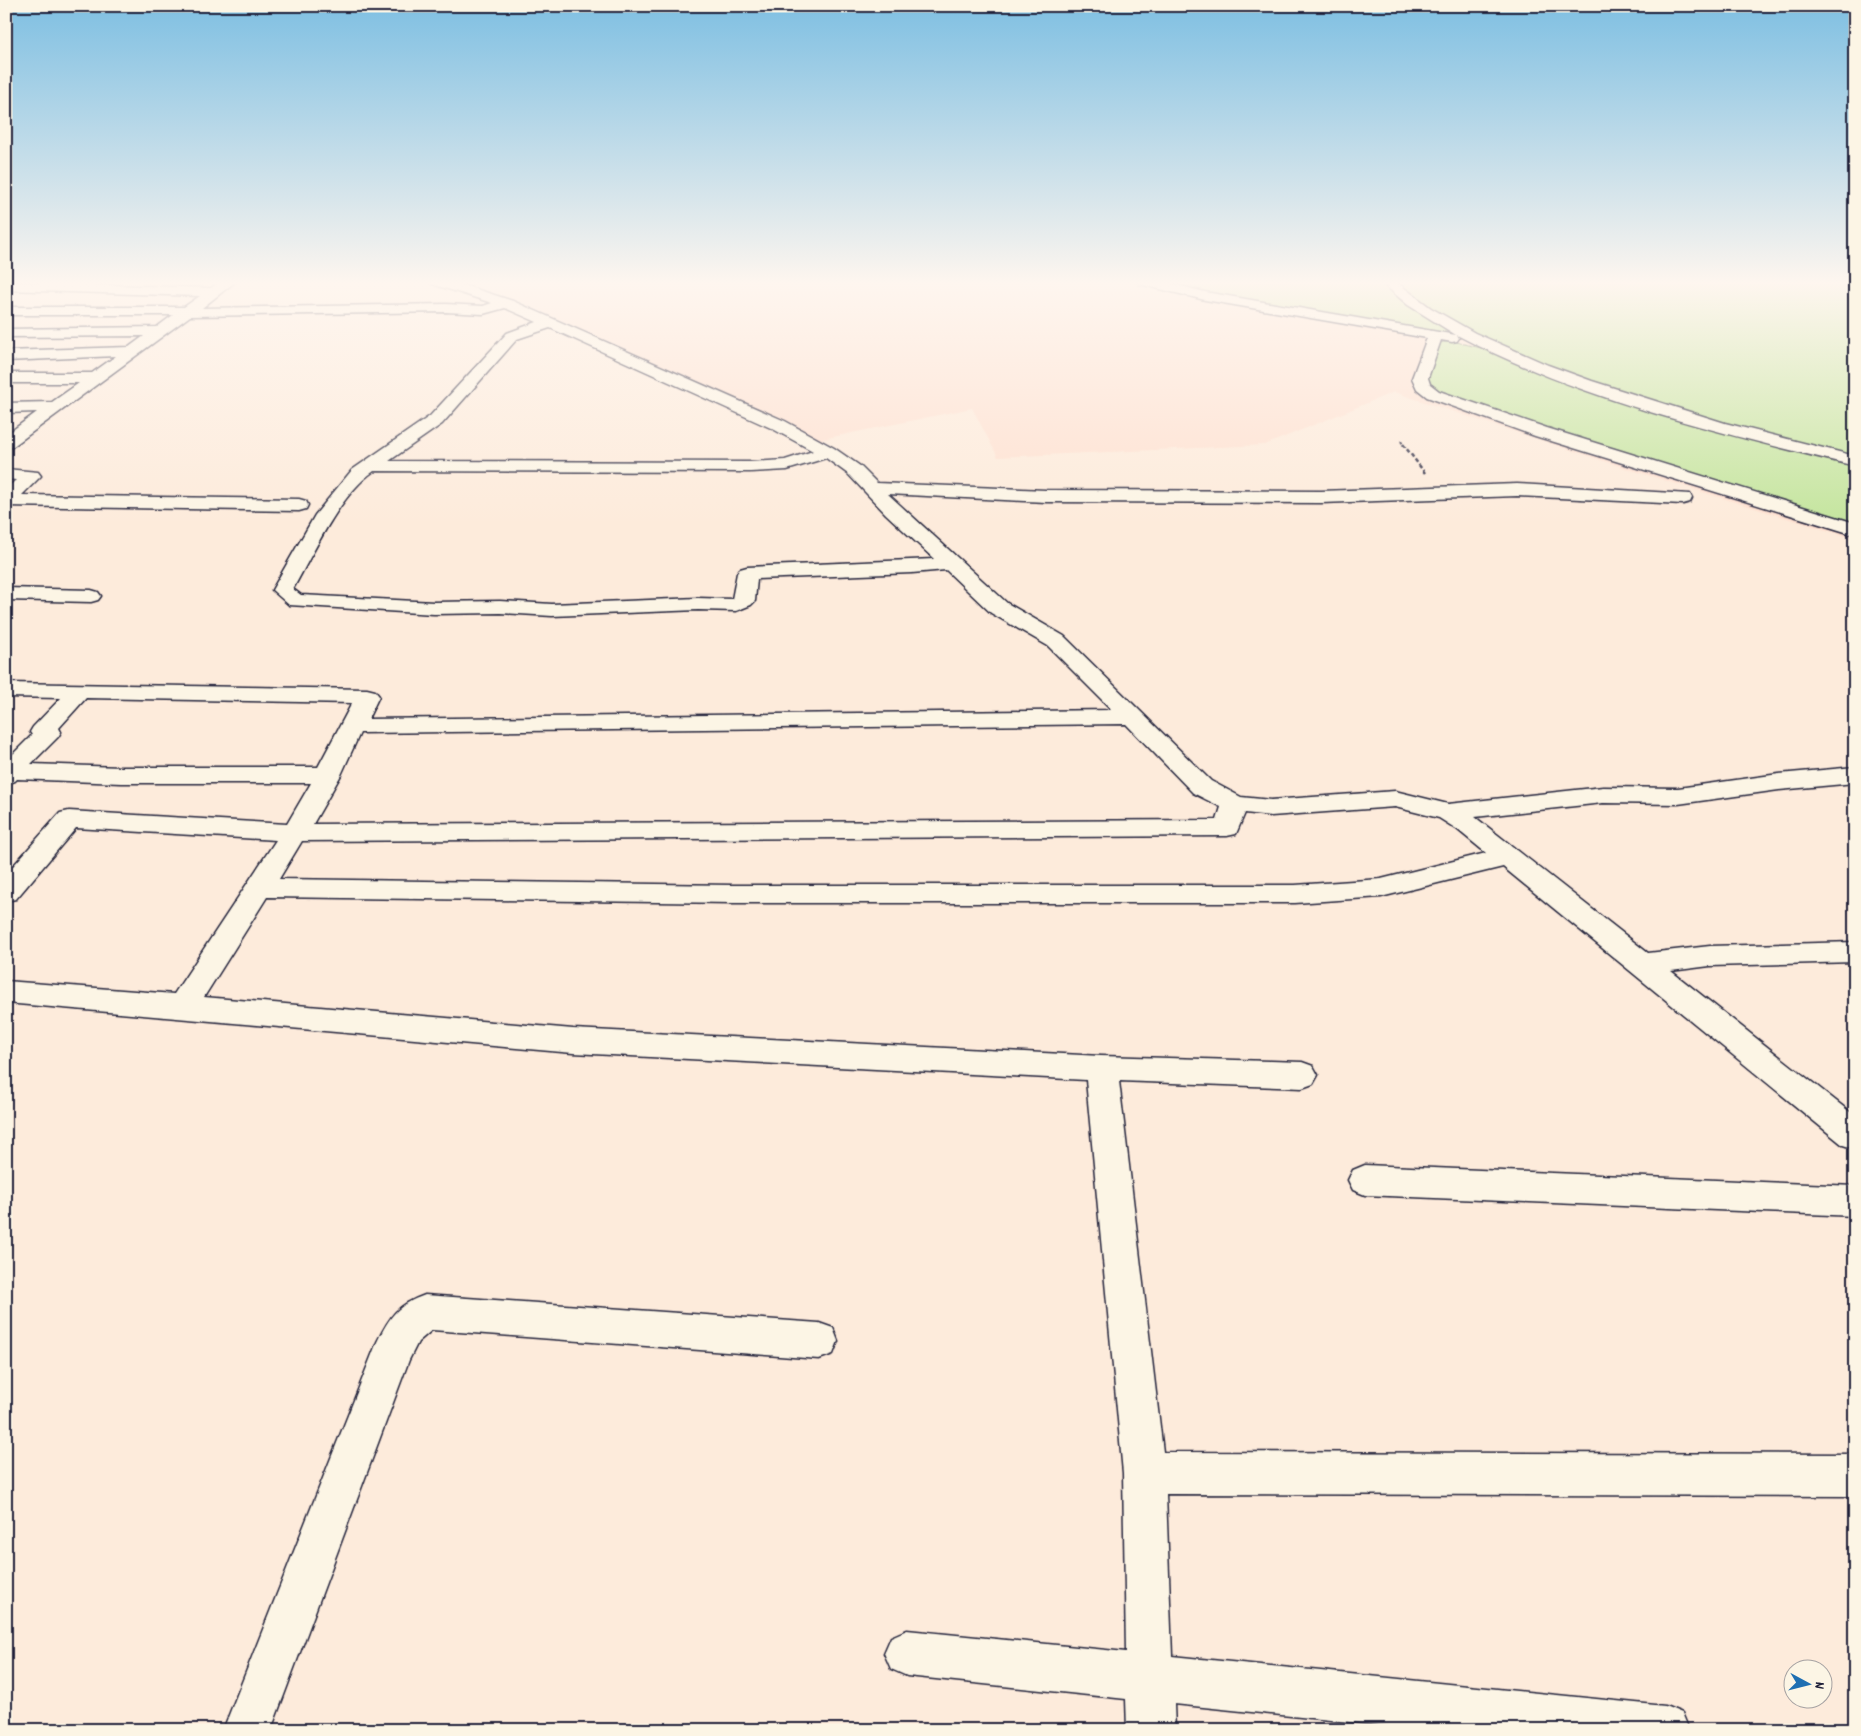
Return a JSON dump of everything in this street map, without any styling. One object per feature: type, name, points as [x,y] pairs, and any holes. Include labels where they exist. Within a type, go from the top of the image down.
[{"type":"street","points":[[8,440],[117,362]]},
{"type":"street","points":[[491,362],[436,420],[358,474],[325,515],[282,590],[296,600],[434,608],[500,607],[552,610],[698,604],[736,605],[744,601],[746,573],[912,567],[950,563]]},
{"type":"street","points":[[638,362],[779,425],[828,452],[854,470],[999,608],[1056,641],[1202,787],[1235,804],[1271,808],[1395,799],[1448,812],[1467,824],[1855,1134]]},
{"type":"street","points":[[1426,362],[1420,378],[1423,386],[1440,397],[1559,437],[1855,529]]},
{"type":"street","points":[[1530,362],[1565,377],[1657,408],[1733,430],[1855,461]]},
{"type":"street","points":[[6,378],[95,378]]},
{"type":"street","points":[[6,408],[56,407]]},
{"type":"street","points":[[371,466],[750,467],[787,465],[828,452]]},
{"type":"street","points":[[6,474],[32,476],[6,499]]},
{"type":"street","points":[[872,488],[1046,496],[1321,497],[1517,490],[1683,498]]},
{"type":"street","points":[[6,499],[299,505]]},
{"type":"street","points":[[6,594],[91,596]]},
{"type":"street","points":[[6,690],[367,696],[310,809],[182,1006]]},
{"type":"street","points":[[8,774],[49,732],[42,732],[81,690]]},
{"type":"street","points":[[352,726],[1132,717]]},
{"type":"street","points":[[8,774],[328,775]]},
{"type":"street","points":[[1448,812],[1603,795],[1678,796],[1778,782],[1855,776]]},
{"type":"street","points":[[6,892],[69,819],[295,833],[1227,828],[1235,804]]},
{"type":"street","points":[[258,888],[733,894],[1295,894],[1380,888],[1508,857]]},
{"type":"street","points":[[1642,964],[1710,956],[1855,952]]},
{"type":"street","points":[[6,992],[573,1041],[1101,1068],[1302,1075]]},
{"type":"street","points":[[1101,1068],[1144,1473],[1151,1730]]},
{"type":"street","points":[[1365,1180],[1855,1201]]},
{"type":"street","points":[[247,1730],[391,1355],[404,1329],[425,1312],[818,1341]]},
{"type":"street","points":[[1144,1473],[1855,1475]]},
{"type":"street","points":[[907,1653],[1666,1730]]},
{"type":"path","points":[[1401,441],[1441,493]]},
{"type":"shaded area","points":[[650,362],[1855,362],[1855,539],[1625,468],[1394,392],[1265,445],[998,457],[972,408],[818,440]]},
{"type":"green space","points":[[1431,362],[1528,362],[1855,464],[1855,525],[1657,465],[1444,395],[1429,386],[1425,377]]},
{"type":"green space","points":[[1539,362],[1855,362],[1855,458],[1756,434],[1586,381]]}]
